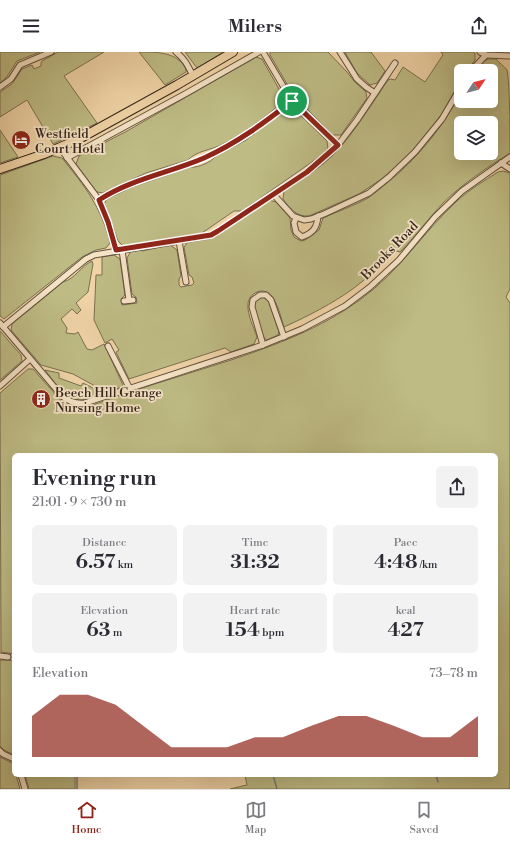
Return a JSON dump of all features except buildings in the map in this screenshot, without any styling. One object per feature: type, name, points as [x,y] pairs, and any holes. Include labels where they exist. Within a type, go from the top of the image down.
[{"type":"main road","points":[[0,169],[60,148],[105,125],[234,52]]},
{"type":"street","points":[[0,87],[11,79],[20,65],[50,52]]},
{"type":"street","points":[[176,52],[183,57],[193,76]]},
{"type":"street","points":[[67,158],[186,94],[259,52]]},
{"type":"street","points":[[263,52],[292,101],[338,145]]},
{"type":"street","points":[[340,52],[356,79],[375,93]]},
{"type":"street","points":[[480,52],[510,56]]},
{"type":"street","points":[[477,64],[486,54]]},
{"type":"street","points":[[1,325],[86,259],[98,254],[211,235],[307,172],[338,145],[357,120],[395,63]]},
{"type":"street","points":[[273,194],[296,218],[304,220],[318,216],[369,193],[416,152],[442,119],[454,99]]},
{"type":"street","points":[[99,200],[120,188],[146,177],[175,169],[223,149],[247,135],[292,101]]},
{"type":"street","points":[[60,148],[99,200],[119,250],[129,300]]},
{"type":"street","name":"Brooks Road","points":[[1,325],[62,396],[70,402],[85,403],[130,389],[284,337],[315,323],[345,306],[358,297],[399,260],[423,230],[448,204],[477,179],[510,157]]},
{"type":"street","points":[[501,163],[510,169]]},
{"type":"street","points":[[296,218],[294,223],[296,232],[302,237],[316,229],[318,225],[318,216]]},
{"type":"street","points":[[179,241],[186,282]]},
{"type":"street","points":[[263,345],[252,307],[253,300],[260,295],[266,295],[272,300],[284,337]]},
{"type":"street","points":[[108,346],[130,389]]},
{"type":"street","points":[[0,386],[30,359]]},
{"type":"street","points":[[0,656],[8,657]]},
{"type":"street","points":[[0,751],[12,758]]},
{"type":"street","points":[[22,777],[25,789]]},
{"type":"shaded area","points":[[0,52],[40,52],[17,61],[6,78],[0,83]]},
{"type":"shaded area","points":[[58,52],[104,52],[64,76],[97,123],[53,144],[27,100],[0,117],[0,92],[12,84],[22,69],[32,65],[34,69],[41,66],[42,61]]},
{"type":"shaded area","points":[[139,52],[158,53],[174,57],[183,64],[186,72],[165,85]]},
{"type":"shaded area","points":[[185,52],[224,52],[197,68]]},
{"type":"shaded area","points":[[270,52],[328,52],[366,92],[367,98],[341,135],[333,135],[294,96],[270,55]]},
{"type":"shaded area","points":[[345,52],[371,52],[385,71],[377,83],[370,85],[357,73]]},
{"type":"shaded area","points":[[441,52],[473,52],[475,53],[475,60],[472,64],[454,64],[454,92],[441,115],[423,139],[403,161],[380,180],[359,194],[309,216],[300,215],[291,209],[283,199],[284,191],[318,168],[336,152],[357,126],[388,80],[395,80],[403,67],[425,82],[443,55]]},
{"type":"shaded area","points":[[256,57],[262,59],[283,96],[282,102],[261,120],[238,136],[217,147],[199,153],[188,160],[146,173],[103,193],[97,192],[76,164],[79,156],[127,131]]},
{"type":"shaded area","points":[[488,59],[496,59],[507,70],[510,153],[475,176],[443,203],[400,252],[395,251],[360,284],[346,294],[302,319],[284,327],[276,303],[272,297],[263,291],[257,292],[253,294],[248,304],[250,317],[257,337],[254,344],[231,352],[225,348],[129,379],[116,352],[119,350],[112,339],[105,343],[94,320],[96,275],[102,275],[102,257],[114,255],[120,259],[125,295],[121,299],[122,305],[137,303],[136,297],[132,294],[127,258],[131,251],[142,251],[170,245],[177,250],[181,276],[179,279],[179,285],[181,287],[192,285],[194,283],[192,277],[189,275],[184,247],[188,242],[210,239],[217,236],[269,200],[276,202],[290,218],[291,230],[294,237],[301,241],[305,240],[319,230],[323,218],[368,198],[398,173],[419,153],[454,106],[454,108],[498,108],[498,64],[480,64]]},
{"type":"shaded area","points":[[286,109],[294,109],[327,141],[328,149],[319,157],[242,211],[234,211],[202,233],[123,246],[118,241],[104,204],[107,199],[132,187],[207,163],[246,140]]},
{"type":"shaded area","points":[[0,130],[18,157],[0,163]]},
{"type":"shaded area","points":[[53,156],[62,158],[85,188],[97,208],[107,230],[110,243],[106,248],[96,250],[82,257],[4,319],[0,316],[0,175]]},
{"type":"shaded area","points":[[503,171],[510,173],[510,289],[506,297],[510,303],[510,789],[230,789],[247,785],[245,777],[498,777],[498,453],[12,453],[12,654],[1,652],[0,393],[28,369],[33,369],[64,404],[77,408],[87,407],[246,355],[314,328],[345,310],[375,288],[458,200],[467,192],[498,172]]},
{"type":"shaded area","points":[[92,261],[93,264],[88,292],[76,303],[81,310],[77,314],[72,309],[61,319],[67,328],[66,333],[75,334],[78,332],[87,349],[92,350],[104,344],[123,385],[122,387],[110,391],[95,386],[73,374],[41,365],[11,330],[12,324],[63,282],[71,278]]},
{"type":"shaded area","points":[[263,297],[269,301],[279,332],[278,335],[267,340],[263,337],[254,309],[254,303],[258,298]]},
{"type":"shaded area","points":[[0,331],[21,355],[22,361],[0,380]]},
{"type":"shaded area","points":[[45,370],[59,373],[59,378],[81,386],[83,383],[103,393],[91,398],[79,400],[74,399],[69,397],[60,389]]},
{"type":"shaded area","points":[[0,660],[10,660],[12,661],[12,754],[0,746]]},
{"type":"shaded area","points":[[0,757],[12,763],[12,777],[17,777],[20,789],[0,789]]},
{"type":"shaded area","points":[[26,777],[75,777],[75,789],[29,789]]},
{"type":"waterway","points":[[77,777],[77,789]]},
{"type":"waterway","points":[[274,777],[277,789]]},
{"type":"waterway","points":[[437,777],[438,782]]},
{"type":"place","name":"Westfield Court Hotel","points":[[21,140]]},
{"type":"place","name":"Beech Hill Grange Nursing Home","points":[[41,399]]},
{"type":"route","points":[[292,101],[338,145],[330,153],[307,172],[211,235],[116,250],[108,222],[99,200],[120,188],[146,177],[175,169],[223,149],[247,135],[292,101]]}]
